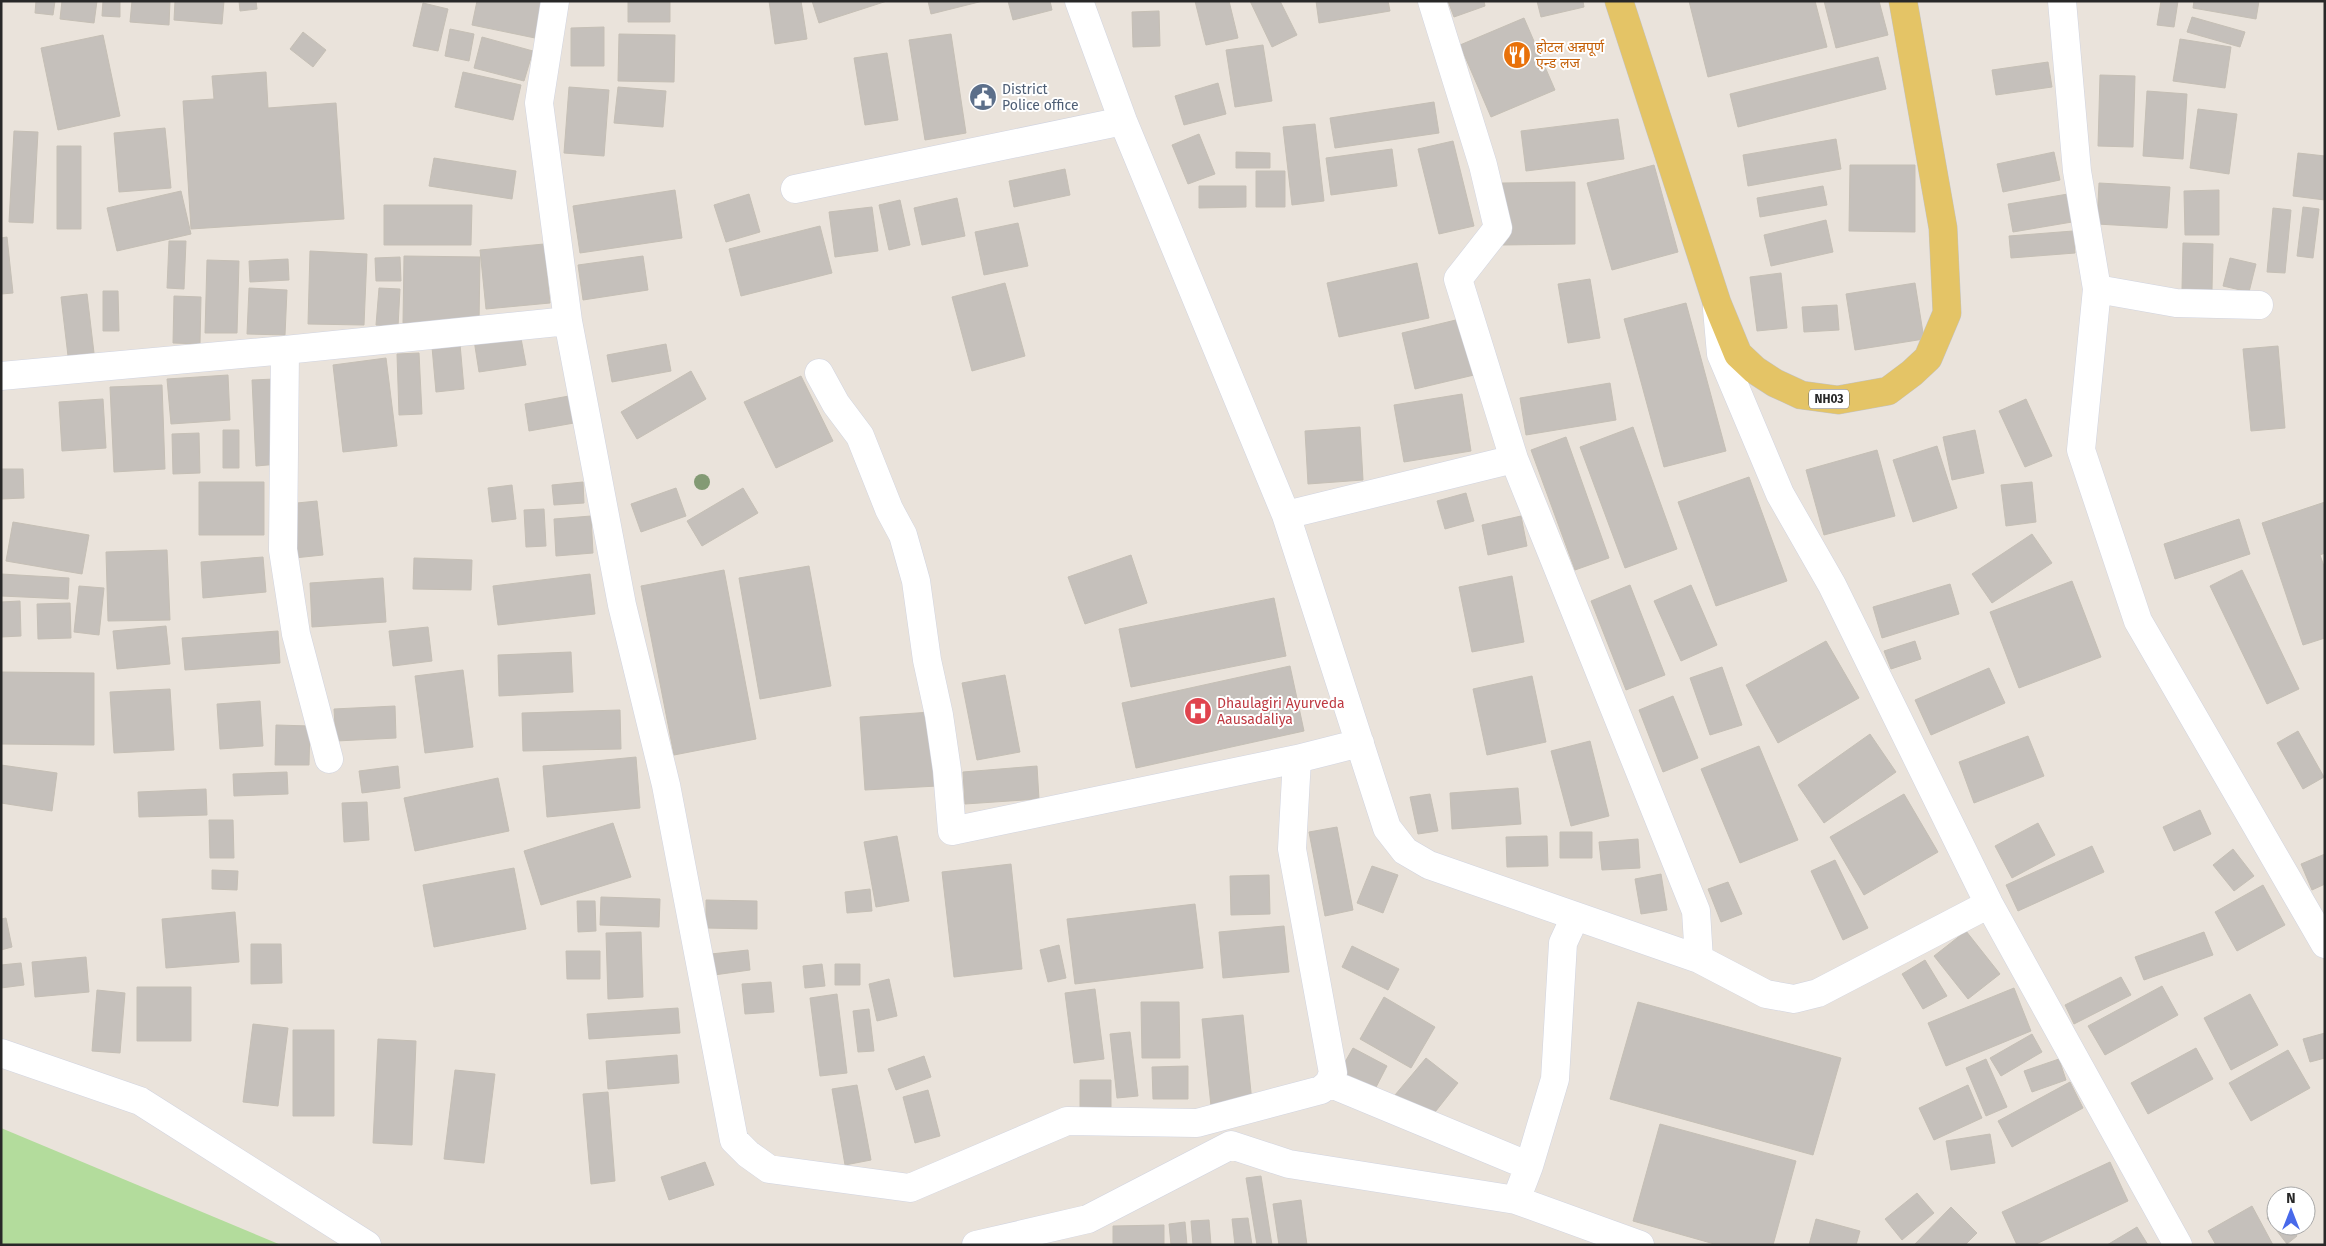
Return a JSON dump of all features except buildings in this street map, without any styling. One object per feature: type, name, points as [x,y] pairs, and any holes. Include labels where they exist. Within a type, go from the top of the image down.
[{"type":"main road","name":"NH03","points":[[1619,1],[1717,303],[1738,354],[1755,370],[1775,383],[1801,395],[1838,400],[1888,391],[1928,358],[1947,313],[1947,278],[1943,228],[1903,1]]},
{"type":"street","points":[[555,1],[539,103],[568,321],[622,605],[666,785],[734,1140],[748,1154],[769,1169],[910,1188],[1067,1121],[1197,1123],[1321,1090],[1329,1083],[1333,1073],[1292,849],[1297,759]]},
{"type":"street","points":[[1079,1],[1123,121],[1286,515],[1387,828],[1406,851],[1429,865],[1699,959],[1766,994],[1794,999],[1818,993],[1989,904]]},
{"type":"street","points":[[1432,1],[1483,166],[1498,228],[1458,279],[1514,459],[1696,911],[1699,959]]},
{"type":"street","points":[[2062,1],[2076,171],[2097,289],[2081,450],[2138,621],[2325,944]]},
{"type":"street","points":[[795,189],[1123,121]]},
{"type":"street","points":[[2097,289],[2176,303],[2259,305]]},
{"type":"street","points":[[1717,303],[1721,354],[1780,494],[1832,585],[1989,904],[2178,1245]]},
{"type":"street","points":[[1,376],[285,350],[568,321]]},
{"type":"street","points":[[285,350],[283,550],[296,634],[329,759]]},
{"type":"street","points":[[820,373],[836,404],[860,436],[889,509],[903,535],[916,581],[927,660],[937,698],[947,770],[952,831],[1297,759],[1360,743]]},
{"type":"street","points":[[1286,515],[1514,459]]},
{"type":"street","points":[[1516,1200],[1555,1079],[1563,943],[1575,917]]},
{"type":"street","points":[[1,1053],[140,1101],[367,1245]]},
{"type":"street","points":[[1329,1083],[1528,1166]]},
{"type":"street","points":[[976,1245],[1088,1219],[1230,1145],[1289,1164],[1516,1200],[1640,1245]]},
{"type":"green space","points":[[1,1128],[281,1245],[1,1245]]},
{"type":"place","name":"होटल अन्नपूर्ण एन्ड लज","points":[[1517,55]]},
{"type":"place","name":"District Police office","points":[[983,97]]},
{"type":"place","name":"Dhaulagiri Ayurveda Aausadaliya","points":[[1198,711]]}]
